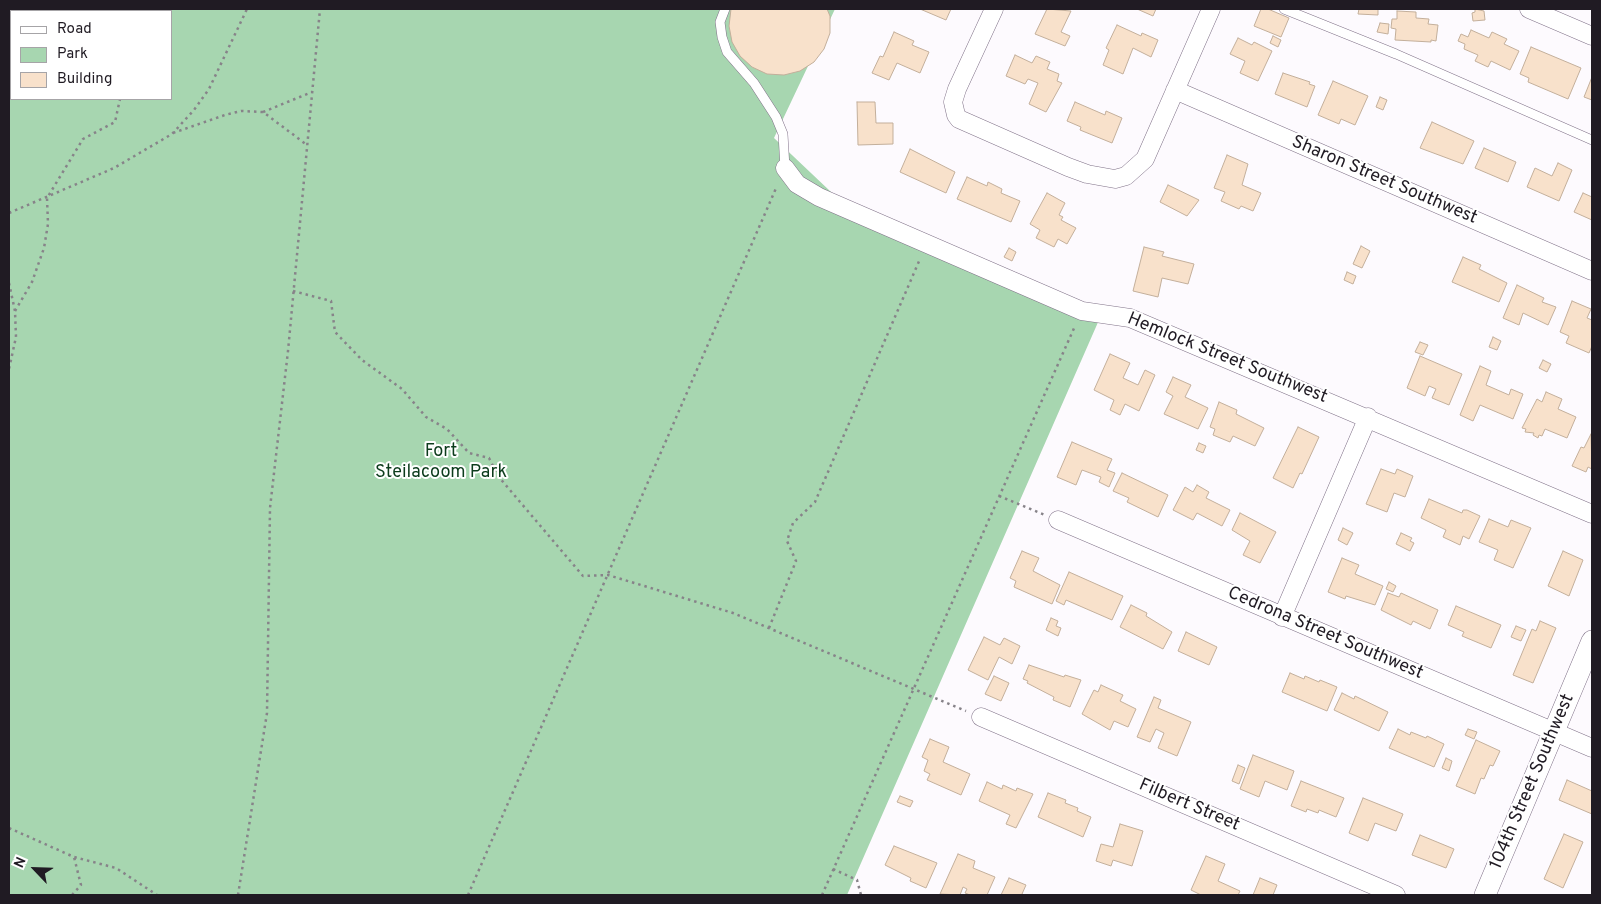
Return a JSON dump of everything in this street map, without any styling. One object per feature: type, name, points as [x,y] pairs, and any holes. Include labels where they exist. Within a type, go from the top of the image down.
[{"type":"street","points":[[994,9],[957,89],[953,102],[956,115],[968,123],[1068,167],[1087,174],[1115,179],[1126,176],[1144,159],[1211,9]]},
{"type":"street","points":[[1529,9],[1592,36]]},
{"type":"street","name":"Sharon Street Southwest","points":[[1175,90],[1592,271]]},
{"type":"street","name":"Hemlock Street Southwest","points":[[785,168],[797,184],[819,197],[1082,311],[1130,318],[1368,417],[1592,514]]},
{"type":"street","points":[[1282,617],[1368,417]]},
{"type":"street","name":"Cedrona Street Southwest","points":[[1058,520],[1592,748]]},
{"type":"street","name":"104th Street Southwest","points":[[1485,895],[1592,641]]},
{"type":"street","name":"Filbert Street","points":[[981,718],[1396,895]]},
{"type":"lane","points":[[725,9],[720,22],[727,52],[754,83],[776,117],[782,134],[785,168]]},
{"type":"lane","points":[[1284,9],[1396,54],[1592,140]]},
{"type":"path","points":[[171,134],[194,110],[209,89],[247,9]]},
{"type":"path","points":[[238,895],[267,713],[270,508],[320,9]]},
{"type":"path","points":[[9,213],[114,168],[171,134],[225,115],[242,111],[263,112],[312,92]]},
{"type":"path","points":[[15,311],[32,282],[44,248],[48,224],[47,198],[83,139],[115,122],[120,100]]},
{"type":"path","points":[[263,112],[307,145]]},
{"type":"path","points":[[468,895],[785,168]]},
{"type":"path","points":[[769,628],[796,561],[787,541],[793,523],[815,502],[923,254]]},
{"type":"path","points":[[9,283],[15,311],[16,337],[9,369]]},
{"type":"path","points":[[293,291],[331,302],[335,332],[362,360],[402,388],[426,417],[447,429],[469,453],[489,458],[498,476],[583,576],[608,575],[733,613],[914,688],[981,718]]},
{"type":"path","points":[[822,895],[1082,311]]},
{"type":"path","points":[[1000,496],[1058,520]]},
{"type":"path","points":[[9,828],[74,857],[116,868],[157,895]]},
{"type":"path","points":[[72,895],[81,885],[74,857]]},
{"type":"path","points":[[833,869],[858,880],[861,895]]},
{"type":"green space","name":"Fort Steilacoom Park","points":[[9,9],[835,9],[774,138],[849,209],[1099,320],[847,895],[9,895]]},
{"type":"building","points":[[731,9],[827,9],[830,16],[830,33],[824,49],[814,62],[800,71],[784,75],[767,74],[752,67],[740,56],[732,42],[729,26]]},
{"type":"building","points":[[920,9],[951,9],[946,20]]},
{"type":"building","points":[[1047,9],[1071,11],[1061,32],[1070,36],[1065,46],[1035,34]]},
{"type":"building","points":[[1137,9],[1156,9],[1153,16]]},
{"type":"building","points":[[1261,9],[1268,9],[1289,18],[1281,37],[1254,26]]},
{"type":"building","points":[[1359,9],[1378,9],[1378,15],[1358,14]]},
{"type":"building","points":[[1475,9],[1484,11],[1485,20],[1473,21],[1472,13],[1475,12]]},
{"type":"building","points":[[1397,11],[1416,12],[1416,18],[1429,19],[1428,24],[1438,25],[1436,41],[1395,40],[1396,29],[1391,28],[1392,19],[1397,19]]},
{"type":"building","points":[[1380,23],[1389,24],[1388,34],[1377,32]]},
{"type":"building","points":[[1117,25],[1141,36],[1142,33],[1158,40],[1151,57],[1133,48],[1123,74],[1103,65],[1109,50],[1106,48]]},
{"type":"building","points":[[1471,30],[1489,38],[1492,32],[1507,39],[1504,44],[1519,51],[1510,70],[1491,61],[1488,67],[1475,61],[1478,55],[1464,49],[1465,44],[1458,41],[1461,34],[1468,37]]},
{"type":"building","points":[[894,32],[914,41],[912,45],[929,52],[920,73],[897,63],[889,80],[872,73],[880,56],[883,57]]},
{"type":"building","points":[[1273,36],[1281,40],[1278,47],[1270,43]]},
{"type":"building","points":[[1238,38],[1252,45],[1254,42],[1272,51],[1258,81],[1240,73],[1245,61],[1230,54]]},
{"type":"building","points":[[1531,47],[1581,68],[1568,99],[1528,82],[1529,78],[1520,74]]},
{"type":"building","points":[[1015,55],[1032,63],[1036,56],[1050,62],[1047,69],[1059,74],[1057,81],[1062,83],[1046,112],[1029,104],[1038,83],[1028,79],[1025,84],[1006,76]]},
{"type":"building","points":[[1283,73],[1310,82],[1309,84],[1315,86],[1307,107],[1275,94]]},
{"type":"building","points":[[1592,77],[1592,100],[1584,97]]},
{"type":"building","points":[[1333,81],[1368,96],[1355,125],[1341,119],[1339,124],[1318,115]]},
{"type":"building","points":[[1380,97],[1387,100],[1383,110],[1376,107]]},
{"type":"building","points":[[857,102],[875,102],[876,123],[893,123],[893,144],[858,145]]},
{"type":"building","points":[[1075,102],[1105,115],[1106,111],[1122,118],[1112,143],[1080,130],[1081,127],[1067,121]]},
{"type":"building","points":[[1432,122],[1474,141],[1463,164],[1420,148]]},
{"type":"building","points":[[1484,148],[1516,162],[1508,182],[1475,168]]},
{"type":"building","points":[[910,149],[955,172],[946,193],[900,172]]},
{"type":"building","points":[[1227,155],[1248,164],[1242,185],[1261,193],[1253,211],[1241,206],[1239,209],[1221,201],[1225,192],[1214,188]]},
{"type":"building","points":[[1558,163],[1572,170],[1559,201],[1527,187],[1535,168],[1552,176]]},
{"type":"building","points":[[967,177],[987,186],[988,182],[1002,189],[1001,193],[1020,201],[1011,222],[957,199]]},
{"type":"building","points":[[1168,185],[1199,200],[1187,216],[1160,202]]},
{"type":"building","points":[[1047,193],[1065,203],[1059,215],[1063,217],[1061,220],[1076,228],[1067,244],[1058,239],[1054,247],[1036,238],[1040,230],[1030,224]]},
{"type":"building","points":[[1583,193],[1592,197],[1592,220],[1574,212]]},
{"type":"building","points":[[1361,246],[1370,251],[1362,268],[1353,264]]},
{"type":"building","points":[[1144,247],[1164,252],[1162,256],[1194,264],[1188,284],[1162,278],[1158,297],[1133,291]]},
{"type":"building","points":[[1009,248],[1016,252],[1012,261],[1004,257]]},
{"type":"building","points":[[1463,257],[1481,265],[1479,269],[1507,283],[1499,302],[1452,282]]},
{"type":"building","points":[[1347,272],[1356,276],[1353,284],[1344,280]]},
{"type":"building","points":[[1517,285],[1544,298],[1542,302],[1556,307],[1548,325],[1523,313],[1519,325],[1503,318]]},
{"type":"building","points":[[1572,301],[1591,309],[1587,318],[1592,320],[1592,346],[1589,353],[1566,343],[1569,336],[1560,332]]},
{"type":"building","points":[[1493,337],[1501,341],[1497,350],[1489,347]]},
{"type":"building","points":[[1420,342],[1428,345],[1423,355],[1415,352]]},
{"type":"building","points":[[1110,354],[1130,363],[1123,378],[1138,385],[1145,370],[1155,375],[1139,411],[1125,404],[1120,415],[1110,410],[1114,400],[1094,390]]},
{"type":"building","points":[[1420,356],[1462,374],[1449,405],[1432,398],[1436,389],[1429,386],[1425,396],[1407,388]]},
{"type":"building","points":[[1543,360],[1551,364],[1547,372],[1539,368]]},
{"type":"building","points":[[1480,366],[1491,371],[1486,385],[1509,395],[1511,389],[1523,394],[1513,419],[1480,405],[1473,421],[1460,415]]},
{"type":"building","points":[[1173,377],[1191,385],[1185,397],[1208,408],[1198,429],[1164,414],[1173,396],[1166,392]]},
{"type":"building","points":[[1546,392],[1562,399],[1558,409],[1576,417],[1567,438],[1545,429],[1542,436],[1539,435],[1538,438],[1533,435],[1534,433],[1525,432],[1526,429],[1522,428],[1537,399],[1542,402]]},
{"type":"building","points":[[1219,402],[1237,410],[1236,414],[1264,428],[1255,446],[1233,436],[1230,442],[1213,435],[1215,429],[1210,427]]},
{"type":"building","points":[[1298,427],[1319,437],[1302,474],[1300,473],[1293,488],[1273,478]]},
{"type":"building","points":[[1591,434],[1592,469],[1588,467],[1586,472],[1572,466],[1581,447],[1584,448]]},
{"type":"building","points":[[1072,442],[1112,459],[1107,470],[1115,473],[1109,487],[1099,482],[1101,477],[1082,470],[1076,485],[1057,477]]},
{"type":"building","points":[[1199,443],[1206,446],[1203,453],[1196,450]]},
{"type":"building","points":[[1381,469],[1395,474],[1397,469],[1413,476],[1405,497],[1394,493],[1387,512],[1366,504]]},
{"type":"building","points":[[1122,473],[1168,495],[1158,517],[1127,502],[1129,498],[1113,491]]},
{"type":"building","points":[[1197,485],[1209,492],[1206,498],[1230,510],[1222,526],[1197,513],[1193,520],[1173,510],[1185,487],[1193,492]]},
{"type":"building","points":[[1429,499],[1462,513],[1463,510],[1467,510],[1480,516],[1469,539],[1463,536],[1460,545],[1443,537],[1446,530],[1421,518]]},
{"type":"building","points":[[1240,513],[1276,532],[1260,563],[1243,555],[1250,541],[1232,530]]},
{"type":"building","points":[[1489,519],[1508,527],[1511,520],[1531,528],[1513,568],[1494,560],[1498,550],[1479,542]]},
{"type":"building","points":[[1343,528],[1353,533],[1347,545],[1338,540]]},
{"type":"building","points":[[1401,533],[1412,538],[1410,541],[1414,543],[1410,551],[1396,544]]},
{"type":"building","points":[[1022,551],[1039,558],[1033,571],[1060,585],[1052,604],[1014,587],[1016,581],[1010,578]]},
{"type":"building","points":[[1563,551],[1583,560],[1569,596],[1548,586]]},
{"type":"building","points":[[1342,558],[1359,565],[1355,574],[1383,586],[1375,605],[1346,596],[1345,599],[1328,592]]},
{"type":"building","points":[[1069,572],[1123,596],[1112,620],[1066,600],[1064,605],[1056,601]]},
{"type":"building","points":[[1389,582],[1396,586],[1393,592],[1386,589]]},
{"type":"building","points":[[1388,593],[1399,597],[1401,593],[1438,610],[1430,629],[1413,621],[1411,625],[1381,610]]},
{"type":"building","points":[[1131,605],[1147,613],[1146,616],[1172,632],[1163,649],[1120,627]]},
{"type":"building","points":[[1456,606],[1501,625],[1491,648],[1462,636],[1464,632],[1448,625]]},
{"type":"building","points":[[1051,618],[1058,621],[1056,626],[1061,628],[1058,636],[1046,630]]},
{"type":"building","points":[[1540,621],[1556,628],[1533,683],[1513,675],[1532,629],[1536,631]]},
{"type":"building","points":[[1516,626],[1526,630],[1521,641],[1511,637]]},
{"type":"building","points":[[1186,632],[1217,647],[1209,665],[1178,651]]},
{"type":"building","points":[[984,637],[1000,645],[1004,638],[1020,646],[1012,664],[999,657],[988,680],[968,670]]},
{"type":"building","points":[[1029,665],[1064,677],[1065,675],[1081,680],[1070,707],[1053,700],[1054,697],[1023,679]]},
{"type":"building","points":[[1290,673],[1304,679],[1305,676],[1319,682],[1320,680],[1337,687],[1327,711],[1282,692]]},
{"type":"building","points":[[994,676],[1009,683],[1001,701],[985,694]]},
{"type":"building","points":[[1101,685],[1123,695],[1120,701],[1136,709],[1128,727],[1114,721],[1110,730],[1082,714],[1094,690],[1098,692]]},
{"type":"building","points":[[1342,693],[1354,699],[1355,696],[1388,712],[1379,731],[1334,710]]},
{"type":"building","points":[[1154,697],[1161,700],[1158,708],[1191,722],[1177,756],[1158,748],[1164,733],[1156,729],[1150,742],[1137,737]]},
{"type":"building","points":[[1398,729],[1410,735],[1411,732],[1426,738],[1427,736],[1444,744],[1434,767],[1389,748]]},
{"type":"building","points":[[1468,729],[1477,732],[1474,739],[1465,735]]},
{"type":"building","points":[[930,739],[949,747],[943,762],[970,774],[961,795],[927,780],[930,774],[924,771],[928,760],[922,757]]},
{"type":"building","points":[[1476,740],[1500,751],[1493,766],[1490,765],[1484,779],[1481,778],[1475,794],[1456,786]]},
{"type":"building","points":[[1253,755],[1294,771],[1287,790],[1265,781],[1259,797],[1240,789]]},
{"type":"building","points":[[1446,758],[1452,761],[1449,771],[1442,768]]},
{"type":"building","points":[[1238,765],[1245,768],[1239,784],[1232,781]]},
{"type":"building","points":[[1567,780],[1592,791],[1592,814],[1559,800]]},
{"type":"building","points":[[1301,781],[1344,798],[1336,817],[1319,810],[1318,813],[1307,809],[1306,812],[1291,806]]},
{"type":"building","points":[[987,782],[1002,789],[1003,785],[1016,791],[1017,788],[1033,794],[1016,828],[1006,824],[1010,815],[979,801]]},
{"type":"building","points":[[1048,793],[1066,800],[1065,803],[1078,808],[1077,811],[1091,817],[1083,837],[1038,817]]},
{"type":"building","points":[[900,796],[913,801],[910,807],[897,802]]},
{"type":"building","points":[[1363,798],[1403,814],[1396,831],[1375,823],[1368,841],[1349,833]]},
{"type":"building","points":[[1120,824],[1143,831],[1132,866],[1113,860],[1111,866],[1096,861],[1101,844],[1113,847]]},
{"type":"building","points":[[1564,834],[1583,842],[1563,888],[1544,879]]},
{"type":"building","points":[[1420,835],[1454,849],[1446,868],[1412,855]]},
{"type":"building","points":[[894,846],[937,863],[926,888],[910,881],[911,878],[885,865]]},
{"type":"building","points":[[958,854],[975,861],[973,868],[995,877],[987,895],[970,895],[965,893],[967,889],[963,887],[960,895],[940,894]]},
{"type":"building","points":[[1206,856],[1225,864],[1218,881],[1240,891],[1238,895],[1201,895],[1191,890]]},
{"type":"building","points":[[1009,878],[1026,885],[1022,894],[1025,895],[1001,895]]},
{"type":"building","points":[[1260,878],[1277,885],[1273,895],[1253,895]]}]
